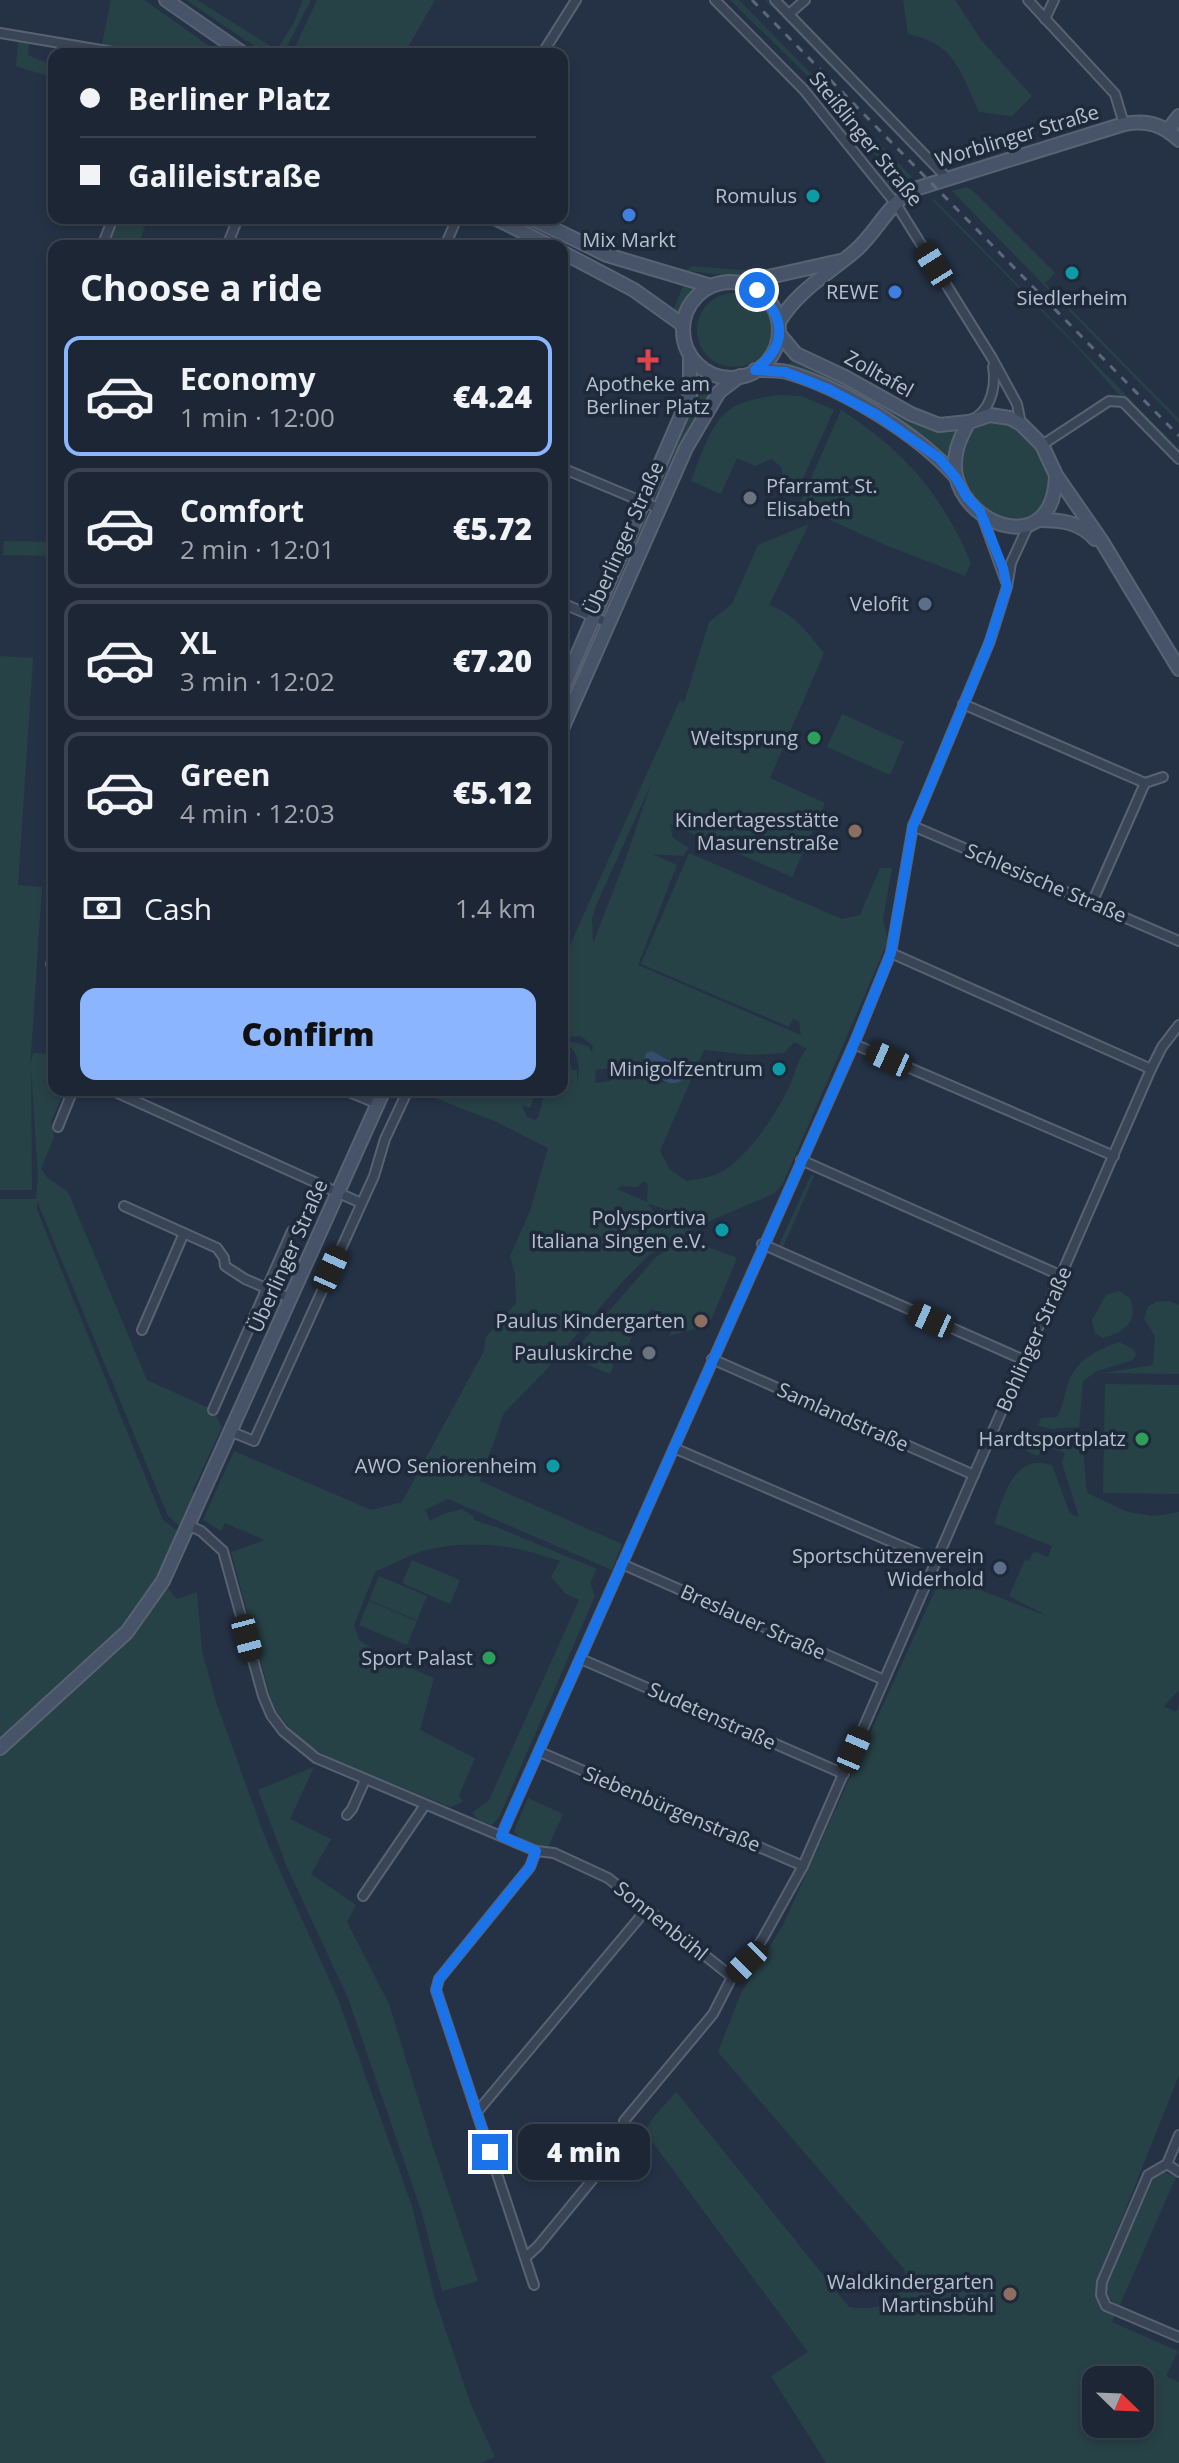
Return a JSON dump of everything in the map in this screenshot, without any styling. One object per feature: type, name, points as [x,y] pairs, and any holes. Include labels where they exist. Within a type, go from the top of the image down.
[{"type":"street","points":[[166,0],[226,48]]},
{"type":"street","points":[[546,48],[576,0]]},
{"type":"street","name":"Steißlinger Straße","points":[[715,0],[804,90],[896,204],[992,358],[1017,404],[1021,424],[1042,445],[1056,475],[1101,540],[1107,554]]},
{"type":"street","points":[[775,0],[948,179]]},
{"type":"street","points":[[789,14],[805,0]]},
{"type":"street","points":[[1028,0],[1115,94],[1124,124]]},
{"type":"street","points":[[1045,19],[1054,0]]},
{"type":"street","points":[[0,33],[89,48]]},
{"type":"street","points":[[1179,116],[1168,130],[1179,140]]},
{"type":"street","name":"Worblinger Straße","points":[[779,328],[797,297],[855,251],[905,194],[1124,124],[1143,121],[1168,130]]},
{"type":"street","points":[[507,224],[538,240]]},
{"type":"street","points":[[543,224],[607,255],[711,286],[731,282],[757,290],[769,301],[779,328],[772,354],[755,370],[740,376],[712,374],[690,355],[684,341],[683,325],[692,302],[711,286]]},
{"type":"street","points":[[568,255],[634,290],[683,325]]},
{"type":"street","name":"Worblinger Straße","points":[[742,283],[840,261]]},
{"type":"street","name":"Zolltafel","points":[[779,328],[796,354],[911,414],[939,425],[972,420]]},
{"type":"street","name":"Überlinger Straße","points":[[568,676],[690,395],[690,355]]},
{"type":"street","points":[[992,358],[993,387],[984,411],[972,420],[956,449],[956,478],[980,511],[1003,568],[1007,587]]},
{"type":"street","name":"Zolltafel","points":[[755,370],[785,372],[844,397],[915,439],[939,458],[956,478]]},
{"type":"street","name":"Überlinger Straße","points":[[568,703],[608,623],[686,448],[719,392],[740,376]]},
{"type":"street","points":[[1042,445],[1109,401],[1116,400],[1123,402],[1179,459]]},
{"type":"street","points":[[972,420],[996,416],[1021,424]]},
{"type":"street","points":[[568,471],[660,509]]},
{"type":"street","points":[[501,1836],[762,1244],[854,1044],[891,953],[913,826],[991,639],[1011,563],[1034,523],[1052,502],[1056,475]]},
{"type":"street","name":"Steißlinger Straße","points":[[980,511],[1011,527],[1065,520],[1089,532],[1107,554],[1179,669]]},
{"type":"street","points":[[568,606],[608,623]]},
{"type":"street","points":[[963,704],[1145,783],[1163,777]]},
{"type":"street","points":[[1092,903],[1145,783]]},
{"type":"street","name":"Schlesische Straße","points":[[913,826],[1179,941]]},
{"type":"street","points":[[891,953],[1151,1069]]},
{"type":"street","name":"Bohlinger Straße","points":[[526,2257],[616,2151],[622,2142],[624,2121],[713,2014],[732,1977],[747,1962],[803,1866],[1151,1069],[1162,1047],[1179,1025]]},
{"type":"street","points":[[854,1044],[1114,1156]]},
{"type":"street","points":[[58,1127],[71,1096]]},
{"type":"street","points":[[124,1096],[361,1203]]},
{"type":"street","name":"Überlinger Straße","points":[[0,1748],[127,1632],[163,1581],[382,1096]]},
{"type":"street","points":[[232,1432],[254,1441],[374,1176],[385,1139],[405,1096]]},
{"type":"street","points":[[801,1160],[1062,1276]]},
{"type":"street","points":[[124,1206],[217,1248],[225,1266],[245,1279],[291,1299]]},
{"type":"street","points":[[213,1410],[292,1231]]},
{"type":"street","points":[[142,1330],[184,1233]]},
{"type":"street","points":[[762,1244],[1024,1360]]},
{"type":"street","name":"Samlandstraße","points":[[712,1359],[974,1475]]},
{"type":"street","points":[[674,1448],[936,1561]]},
{"type":"street","name":"Sonnenbühl","points":[[190,1526],[201,1531],[223,1551],[263,1696],[272,1716],[294,1743],[316,1758],[365,1780],[536,1851],[554,1853],[608,1878],[732,1977]]},
{"type":"street","name":"Breslauer Straße","points":[[622,1564],[884,1680]]},
{"type":"street","name":"Sudetenstraße","points":[[581,1659],[844,1774]]},
{"type":"street","name":"Siebenbürgenstraße","points":[[540,1752],[803,1866]]},
{"type":"street","points":[[347,1815],[365,1780]]},
{"type":"street","points":[[363,1896],[425,1805]]},
{"type":"street","points":[[534,2285],[436,1990],[439,1979],[530,1867],[536,1851]]},
{"type":"street","points":[[477,2112],[646,1910]]},
{"type":"street","points":[[1179,2135],[1167,2164],[1148,2175],[1102,2282],[1101,2295],[1106,2306],[1179,2337]]},
{"type":"street","points":[[1167,2164],[1179,2172]]},
{"type":"green space","points":[[111,0],[144,0],[209,48],[125,48],[102,44]]},
{"type":"green space","points":[[186,0],[197,0],[274,48],[257,48]]},
{"type":"green space","points":[[303,0],[311,0],[286,48],[278,48]]},
{"type":"green space","points":[[317,0],[435,0],[407,48],[295,48]]},
{"type":"green space","points":[[730,0],[739,0],[912,177],[890,188],[879,179],[881,162],[822,90]]},
{"type":"green space","points":[[765,0],[767,0],[932,171]]},
{"type":"green space","points":[[903,0],[955,0],[982,41],[1032,96],[1012,116],[979,112],[961,73],[946,52],[924,38],[908,34]]},
{"type":"green space","points":[[18,41],[29,42],[28,55],[48,63],[48,76],[16,66]]},
{"type":"green space","points":[[966,187],[1055,273],[1045,283],[1179,419],[1179,423],[952,191]]},
{"type":"green space","points":[[934,199],[1179,452],[1117,393],[1078,348]]},
{"type":"green space","points":[[113,224],[146,224],[140,240],[108,240]]},
{"type":"green space","points":[[692,266],[738,270],[776,268],[777,272],[739,276],[686,271]]},
{"type":"green space","points":[[684,284],[700,287],[687,300],[680,316],[674,308]]},
{"type":"green space","points":[[734,293],[755,299],[765,309],[771,330],[765,351],[755,361],[734,367],[713,361],[703,351],[697,330],[703,309],[713,299]]},
{"type":"green space","points":[[793,359],[939,430],[959,429],[950,452],[950,464],[923,438],[788,367]]},
{"type":"green space","points":[[698,389],[710,394],[661,492],[656,490],[696,402]]},
{"type":"green space","points":[[777,395],[801,396],[834,410],[799,487],[795,488],[784,481],[781,467],[772,459],[755,466],[737,458],[721,494],[691,481],[706,443],[722,416],[740,404]]},
{"type":"green space","points":[[841,410],[902,458],[933,495],[960,538],[971,563],[965,576],[799,506]]},
{"type":"green space","points":[[988,420],[1015,426],[1043,459],[1048,475],[1047,493],[1029,520],[1011,522],[992,514],[975,498],[964,478],[960,456],[967,435]]},
{"type":"green space","points":[[645,515],[650,518],[627,567],[622,565]]},
{"type":"green space","points":[[809,524],[769,605],[793,619],[824,653],[770,778],[825,803],[792,877],[670,824],[673,838],[689,848],[683,856],[652,854],[677,865],[638,965],[801,1035],[799,1021],[793,1019],[789,1027],[641,964],[689,853],[842,919],[860,915],[880,868],[892,868],[883,919],[888,941],[784,1181],[775,1193],[703,1224],[683,1214],[648,1204],[653,1211],[698,1226],[649,1255],[504,1413],[480,1481],[622,1544],[612,1570],[448,1499],[425,1510],[430,1521],[462,1509],[474,1520],[597,1569],[590,1583],[595,1596],[499,1817],[492,1825],[479,1820],[472,1813],[489,1800],[579,1600],[565,1593],[551,1577],[560,1561],[494,1545],[460,1545],[426,1550],[375,1572],[354,1625],[359,1640],[391,1660],[434,1678],[420,1730],[475,1758],[459,1795],[463,1802],[450,1807],[328,1757],[299,1739],[277,1713],[270,1696],[231,1552],[265,1540],[225,1523],[221,1531],[203,1520],[234,1451],[371,1510],[402,1502],[484,1351],[486,1337],[516,1303],[515,1275],[510,1256],[530,1211],[548,1148],[497,1122],[429,1096],[535,1096],[530,1108],[522,1105],[527,1117],[535,1120],[543,1099],[537,1096],[568,1096],[568,1057],[572,1070],[577,1070],[577,1083],[578,1071],[577,1059],[568,1041],[588,1046],[592,1052],[593,1046],[581,1036],[568,1037],[568,950],[680,700],[684,703],[709,622],[732,604],[758,545]],"holes":[[[651,784],[626,858],[593,943],[592,918],[597,903]],[[794,1042],[807,1049],[778,1107],[750,1147],[717,1174],[687,1181],[670,1170],[660,1151],[704,1050],[751,1055],[784,1053]],[[652,1051],[675,1062],[665,1083],[650,1070]],[[617,1062],[620,1071],[610,1081],[595,1083],[596,1070],[610,1068]],[[644,1181],[648,1186],[647,1202],[617,1189],[621,1186],[637,1187]]]},
{"type":"green space","points":[[4,541],[48,542],[48,556],[3,555]]},
{"type":"green space","points":[[0,656],[33,658],[18,885],[42,887],[30,1067],[33,1053],[48,1054],[48,1096],[62,1096],[51,1121],[54,1137],[41,1169],[68,1192],[147,1380],[213,1410],[222,1427],[192,1492],[199,1495],[182,1528],[168,1516],[37,1201],[37,1210],[163,1520],[178,1531],[158,1577],[177,1599],[197,1592],[202,1651],[217,1705],[266,1840],[338,1999],[412,2206],[434,2296],[471,2405],[495,2457],[479,2463],[0,2463],[0,1199],[36,1199],[38,1177],[31,1068],[32,1190],[0,1190]]},
{"type":"green space","points":[[842,714],[904,742],[890,775],[827,747]]},
{"type":"green space","points":[[811,1175],[814,1176],[783,1247],[779,1245]]},
{"type":"green space","points":[[690,1235],[708,1247],[737,1258],[709,1325],[669,1336],[676,1320],[651,1309],[628,1346],[622,1345],[611,1357],[613,1366],[610,1374],[569,1357],[656,1257]]},
{"type":"green space","points":[[1119,1291],[1130,1298],[1131,1319],[1124,1329],[1103,1338],[1095,1333],[1092,1320],[1106,1295]]},
{"type":"green space","points":[[1170,1301],[1179,1305],[1179,1374],[1103,1373],[1153,1365],[1155,1336],[1144,1319],[1148,1307],[1156,1302]]},
{"type":"green space","points":[[1119,1342],[1136,1354],[1133,1360],[1097,1371],[1083,1381],[1079,1427],[1052,1429],[1038,1426],[1041,1418],[1057,1417],[1069,1381],[1078,1366],[1096,1352]]},
{"type":"green space","name":"Hardtsportplatz","points":[[1105,1384],[1179,1385],[1179,1494],[1103,1493]]},
{"type":"green space","points":[[1041,1436],[1082,1440],[1087,1493],[1128,1512],[1155,1516],[1179,1512],[1179,1690],[1164,1706],[1176,1712],[1179,1703],[1179,2075],[1100,2273],[1101,2295],[1116,2313],[1112,2322],[1178,2351],[1166,2376],[1179,2382],[1179,2463],[826,2463],[771,2376],[808,2352],[645,2132],[676,2092],[849,2307],[880,2306],[905,2287],[905,2270],[718,2052],[741,1993],[783,1925],[942,1575],[1049,1617],[1009,1596],[1025,1560],[1029,1561],[1034,1551],[1048,1557],[1052,1546],[994,1523],[1012,1479],[1028,1465],[1039,1463],[1052,1465],[1068,1509],[1072,1515],[1079,1517],[1062,1463],[1065,1453],[1049,1447],[1037,1456],[1026,1451],[1032,1439]]},
{"type":"green space","points":[[412,1560],[460,1580],[450,1604],[402,1583]]},
{"type":"green space","points":[[379,1576],[427,1596],[417,1620],[369,1600]]},
{"type":"green space","points":[[369,1601],[417,1621],[407,1645],[359,1625]]},
{"type":"green space","points":[[314,1767],[290,1819],[331,1839],[311,1874],[356,1905],[347,1922],[389,2004],[478,2281],[442,2291],[422,2213],[348,1998],[287,1867],[258,1790]]},
{"type":"green space","points":[[528,1798],[563,1814],[548,1847],[518,1840],[514,1831]]},
{"type":"green space","points":[[1164,2172],[1176,2177],[1119,2307],[1107,2297],[1108,2282],[1153,2178]]},
{"type":"water","points":[[652,1051],[682,1067],[687,1075],[676,1083],[658,1077],[644,1061],[646,1053]]},
{"type":"railway","points":[[752,0],[1179,436]]},
{"type":"place","name":"Romulus","points":[[813,196]]},
{"type":"place","name":"Mix Markt","points":[[629,215]]},
{"type":"place","name":"Siedlerheim","points":[[1072,273]]},
{"type":"place","name":"REWE","points":[[895,292]]},
{"type":"place","name":"Apotheke am Berliner Platz","points":[[648,360]]},
{"type":"place","name":"Pfarramt St. Elisabeth","points":[[750,498]]},
{"type":"place","name":"Velofit","points":[[925,604]]},
{"type":"place","name":"Weitsprung","points":[[814,738]]},
{"type":"place","name":"Kindertagesstätte Masurenstraße","points":[[855,831]]},
{"type":"place","name":"Minigolfzentrum","points":[[779,1069]]},
{"type":"place","name":"Polysportiva Italiana Singen e.V.","points":[[722,1230]]},
{"type":"place","name":"Paulus Kindergarten","points":[[701,1321]]},
{"type":"place","name":"Pauluskirche","points":[[649,1353]]},
{"type":"place","name":"Hardtsportplatz","points":[[1142,1439]]},
{"type":"place","name":"AWO Seniorenheim","points":[[553,1466]]},
{"type":"place","name":"Sportschützenverein Widerhold","points":[[1000,1568]]},
{"type":"place","name":"Sport Palast","points":[[489,1658]]},
{"type":"place","name":"Waldkindergarten Martinsbühl","points":[[1010,2294]]},
{"type":"route","points":[[490,2152],[436,1990],[439,1979],[530,1867],[536,1851],[501,1836],[762,1244],[854,1044],[891,953],[913,826],[988,646],[1007,587],[1003,568],[980,511],[939,458],[877,415],[828,389],[785,372],[755,370],[772,354],[780,335],[776,312],[757,290]]}]
